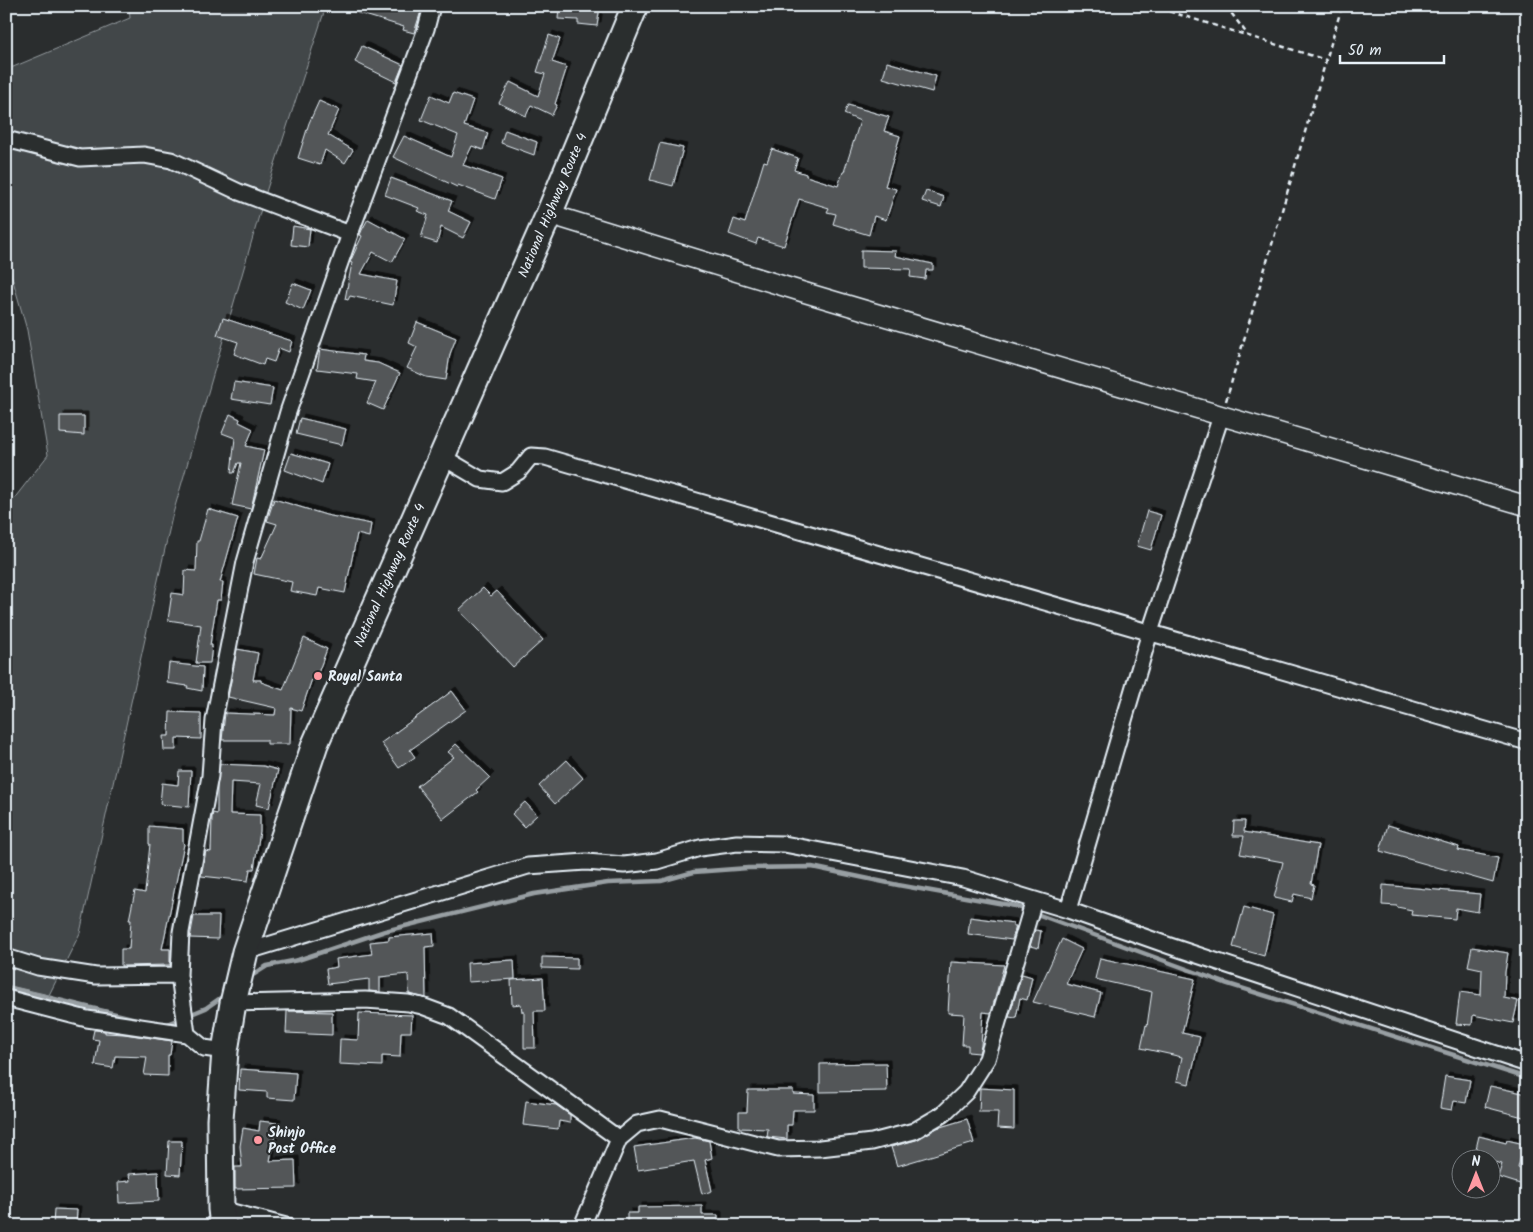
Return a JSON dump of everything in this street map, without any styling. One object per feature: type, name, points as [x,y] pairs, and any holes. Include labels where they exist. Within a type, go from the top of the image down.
[{"type":"highway","name":"National Highway Route 4","points":[[222,1217],[220,1120],[225,1051],[234,1001],[243,959],[315,744],[549,214],[635,6]]},
{"type":"street","points":[[186,1030],[180,975],[181,932],[210,776],[214,720],[245,562],[288,412],[350,234],[426,30],[432,6]]},
{"type":"street","points":[[6,139],[80,158],[144,155],[171,160],[239,192],[350,234]]},
{"type":"street","points":[[549,214],[822,298],[1527,506]]},
{"type":"street","points":[[1068,910],[1150,632],[1221,416]]},
{"type":"street","points":[[442,456],[480,479],[502,482],[518,472],[531,456],[545,457],[1527,742]]},
{"type":"street","points":[[243,959],[528,866],[586,862],[624,865],[657,861],[700,848],[738,843],[784,844],[963,878],[1032,908],[1068,910],[1170,946],[1527,1064]]},
{"type":"street","points":[[582,1226],[619,1139],[637,1124],[660,1119],[778,1149],[820,1148],[872,1142],[914,1131],[943,1114],[966,1092],[987,1059],[1032,908]]},
{"type":"street","points":[[6,957],[38,967],[96,976],[180,975]]},
{"type":"street","points":[[6,998],[87,1019],[186,1030],[204,1048],[225,1051]]},
{"type":"street","points":[[234,1001],[365,1000],[408,1003],[422,1006],[449,1016],[619,1139]]},
{"type":"street","points":[[222,1217],[286,1226]]},
{"type":"path","points":[[1152,6],[1326,60]]},
{"type":"path","points":[[1226,6],[1248,35]]},
{"type":"path","points":[[1221,416],[1342,6]]},
{"type":"shaded area","points":[[129,6],[326,6],[265,195],[172,517],[80,933],[49,995],[6,985],[6,509],[48,455],[27,330],[6,256],[6,70],[130,18]]},
{"type":"building","points":[[346,6],[406,6],[421,11],[414,33],[403,30],[404,27],[345,9]]},
{"type":"building","points":[[559,6],[600,6],[597,26],[578,24],[578,20],[558,19]]},
{"type":"building","points":[[549,35],[560,39],[552,62],[567,67],[555,104],[557,105],[552,115],[531,105],[526,116],[499,103],[510,82],[538,96],[545,74],[537,72]]},
{"type":"building","points":[[362,46],[403,65],[396,82],[355,62]]},
{"type":"building","points":[[887,62],[936,76],[932,92],[883,78]]},
{"type":"building","points":[[453,93],[473,100],[464,126],[488,133],[483,150],[472,146],[463,165],[502,179],[495,199],[458,185],[457,187],[393,157],[404,136],[451,157],[458,135],[421,120],[431,95],[449,103]]},
{"type":"building","points":[[319,101],[339,110],[328,135],[353,150],[345,163],[325,150],[320,165],[298,158],[309,123]]},
{"type":"building","points":[[848,105],[889,117],[884,131],[900,136],[885,186],[896,189],[886,220],[874,216],[869,235],[833,224],[836,214],[827,212],[829,208],[799,199],[784,246],[758,238],[756,244],[729,234],[734,219],[745,223],[764,161],[767,162],[772,149],[798,158],[794,170],[806,174],[806,176],[838,186],[860,121],[844,114]]},
{"type":"building","points":[[505,130],[537,142],[534,155],[501,143]]},
{"type":"building","points":[[660,143],[683,148],[673,186],[650,180]]},
{"type":"building","points":[[391,178],[452,201],[448,211],[471,222],[463,238],[441,227],[437,243],[421,238],[428,215],[417,211],[419,208],[385,195]]},
{"type":"building","points":[[926,191],[944,197],[941,207],[922,201]]},
{"type":"building","points":[[368,219],[405,239],[392,262],[373,252],[361,274],[397,281],[393,305],[350,296],[348,300],[345,299],[352,263],[350,262]]},
{"type":"building","points":[[293,226],[310,229],[308,247],[291,245]]},
{"type":"building","points":[[861,250],[896,251],[895,256],[933,264],[933,270],[926,270],[925,279],[910,277],[911,269],[861,268]]},
{"type":"building","points":[[293,283],[311,290],[303,310],[285,302]]},
{"type":"building","points":[[223,318],[292,341],[289,352],[279,348],[274,362],[265,359],[263,365],[234,354],[238,342],[217,335]]},
{"type":"building","points":[[417,322],[456,338],[450,354],[446,380],[426,377],[407,368],[417,347],[409,343]]},
{"type":"building","points":[[320,349],[364,355],[363,361],[378,363],[400,373],[383,410],[367,403],[376,382],[357,379],[358,374],[317,369]]},
{"type":"building","points":[[234,382],[273,388],[270,405],[231,399]]},
{"type":"building","points":[[230,414],[240,419],[239,422],[253,429],[246,446],[264,450],[251,509],[232,505],[241,463],[238,463],[234,473],[231,473],[235,438],[222,433]]},
{"type":"building","points":[[60,416],[84,416],[84,435],[60,433]]},
{"type":"building","points":[[300,418],[346,429],[342,445],[296,434]]},
{"type":"building","points":[[291,453],[328,464],[322,484],[285,470]]},
{"type":"building","points":[[274,499],[326,515],[371,524],[369,537],[357,534],[345,593],[319,588],[317,596],[290,591],[292,582],[254,574],[257,558],[261,559],[277,524],[267,521]]},
{"type":"building","points":[[208,509],[238,518],[220,582],[223,582],[221,600],[217,600],[210,645],[212,645],[210,663],[196,663],[201,625],[168,620],[172,593],[184,595],[185,570],[196,571],[197,541],[199,541]]},
{"type":"building","points":[[1147,511],[1161,515],[1151,550],[1137,546]]},
{"type":"building","points":[[483,588],[491,596],[497,591],[543,640],[513,667],[459,610]]},
{"type":"building","points":[[304,638],[327,649],[315,681],[312,679],[301,711],[291,708],[290,744],[267,744],[267,740],[222,740],[225,713],[275,715],[276,708],[228,697],[237,649],[258,653],[253,680],[261,680],[261,682],[283,690]]},
{"type":"building","points":[[169,663],[203,667],[202,691],[187,688],[188,686],[167,683]]},
{"type":"building","points":[[452,691],[466,710],[410,750],[415,757],[399,768],[381,743]]},
{"type":"building","points":[[170,712],[201,713],[201,739],[176,738],[176,750],[164,750],[163,736],[169,736]]},
{"type":"building","points":[[456,744],[490,777],[476,790],[478,792],[443,819],[417,786],[454,757],[448,752]]},
{"type":"building","points":[[567,760],[583,778],[555,804],[539,786]]},
{"type":"building","points":[[220,764],[263,766],[278,770],[269,808],[256,805],[261,784],[231,782],[230,814],[260,815],[260,831],[254,869],[250,869],[248,881],[201,876],[206,851],[211,852],[212,817],[213,813],[217,814],[217,787]]},
{"type":"building","points":[[179,771],[191,771],[189,807],[160,804],[162,783],[178,785]]},
{"type":"building","points":[[525,802],[537,815],[524,827],[512,814]]},
{"type":"building","points":[[1234,821],[1245,821],[1244,832],[1318,845],[1311,884],[1314,885],[1311,898],[1294,894],[1292,902],[1274,898],[1283,862],[1240,854],[1244,836],[1233,836]]},
{"type":"building","points":[[1388,825],[1459,847],[1458,850],[1498,858],[1493,883],[1380,851]]},
{"type":"building","points":[[149,826],[183,829],[184,844],[162,949],[170,949],[170,965],[121,966],[121,949],[129,949],[131,920],[129,920],[135,891],[145,893],[150,844]]},
{"type":"building","points":[[1383,885],[1480,894],[1478,912],[1456,908],[1455,919],[1411,915],[1412,910],[1382,905]]},
{"type":"building","points":[[1244,907],[1273,915],[1264,956],[1233,947]]},
{"type":"building","points":[[194,916],[219,916],[218,939],[190,938]]},
{"type":"building","points":[[970,917],[1013,923],[1013,926],[1016,926],[1012,940],[968,934]]},
{"type":"building","points":[[1035,930],[1041,931],[1038,948],[1030,946]]},
{"type":"building","points":[[433,933],[434,946],[425,947],[426,998],[409,994],[408,974],[380,977],[380,992],[369,991],[369,979],[328,984],[326,969],[337,967],[336,959],[372,954],[370,942],[389,940],[389,937]]},
{"type":"building","points":[[1062,939],[1082,949],[1066,984],[1101,993],[1095,1017],[1033,1002]]},
{"type":"building","points":[[1472,947],[1508,953],[1504,998],[1518,1001],[1513,1023],[1473,1015],[1472,1025],[1456,1024],[1460,992],[1481,995],[1482,969],[1468,966]]},
{"type":"building","points":[[542,957],[577,958],[577,969],[542,968]]},
{"type":"building","points":[[1100,958],[1195,979],[1182,1033],[1200,1037],[1189,1084],[1177,1081],[1182,1057],[1141,1048],[1147,1026],[1152,992],[1095,979]]},
{"type":"building","points":[[514,960],[515,979],[468,982],[467,963]]},
{"type":"building","points":[[951,962],[1004,965],[991,1013],[983,1012],[979,1053],[968,1052],[968,1045],[962,1045],[964,1014],[948,1013]]},
{"type":"building","points":[[1022,974],[1032,977],[1027,1000],[1020,998],[1016,1018],[1009,1017]]},
{"type":"building","points":[[543,978],[545,1011],[534,1011],[535,1048],[524,1048],[524,1012],[522,1012],[521,1004],[512,1005],[511,980]]},
{"type":"building","points":[[287,1011],[332,1012],[332,1035],[286,1033]]},
{"type":"building","points":[[359,1013],[412,1015],[411,1032],[401,1032],[400,1057],[382,1056],[382,1066],[339,1064],[340,1039],[358,1040]]},
{"type":"building","points":[[94,1030],[172,1041],[170,1055],[168,1055],[168,1076],[144,1075],[147,1057],[115,1056],[113,1068],[95,1065],[99,1040],[92,1039]]},
{"type":"building","points":[[886,1063],[887,1091],[820,1092],[820,1064]]},
{"type":"building","points":[[240,1069],[296,1073],[294,1100],[267,1098],[267,1092],[239,1090]]},
{"type":"building","points":[[1445,1076],[1470,1080],[1466,1103],[1454,1101],[1452,1110],[1440,1108]]},
{"type":"building","points":[[1490,1086],[1527,1094],[1527,1118],[1485,1107]]},
{"type":"building","points":[[980,1088],[1014,1090],[1014,1129],[997,1128],[998,1112],[979,1112]]},
{"type":"building","points":[[748,1090],[793,1090],[793,1094],[814,1095],[814,1110],[793,1110],[792,1125],[787,1125],[787,1139],[767,1137],[768,1129],[739,1128],[739,1112],[747,1112]]},
{"type":"building","points":[[526,1101],[556,1105],[570,1115],[570,1123],[559,1121],[558,1129],[523,1125]]},
{"type":"building","points":[[967,1119],[974,1143],[897,1166],[891,1147],[916,1140],[937,1128]]},
{"type":"building","points":[[260,1121],[277,1123],[270,1161],[295,1160],[296,1188],[235,1189],[235,1167],[242,1167],[240,1146],[243,1128],[259,1131]]},
{"type":"building","points":[[1479,1136],[1506,1143],[1507,1140],[1524,1144],[1518,1168],[1527,1171],[1523,1185],[1500,1178],[1502,1164],[1500,1164],[1500,1150],[1476,1150]]},
{"type":"building","points":[[695,1138],[709,1141],[712,1158],[705,1160],[712,1191],[702,1194],[694,1161],[638,1170],[634,1147]]},
{"type":"building","points":[[169,1141],[182,1141],[180,1175],[167,1174]]},
{"type":"building","points":[[158,1172],[159,1201],[119,1203],[118,1182],[130,1181],[129,1174]]},
{"type":"building","points":[[702,1206],[702,1215],[718,1215],[718,1226],[627,1226],[627,1213],[638,1213],[638,1207]]},
{"type":"building","points":[[54,1209],[77,1210],[76,1226],[53,1226]]},
{"type":"waterway","points":[[248,978],[267,966],[298,960],[385,931],[534,894],[608,883],[661,881],[694,872],[748,868],[812,867],[1015,906],[1225,983],[1527,1078]]},
{"type":"waterway","points":[[6,987],[136,1019]]},
{"type":"waterway","points":[[163,1023],[167,1024],[206,1008],[226,994]]},
{"type":"place","name":"Royal Santa","points":[[318,676]]},
{"type":"place","name":"Shinjo Post Office","points":[[258,1140]]}]
